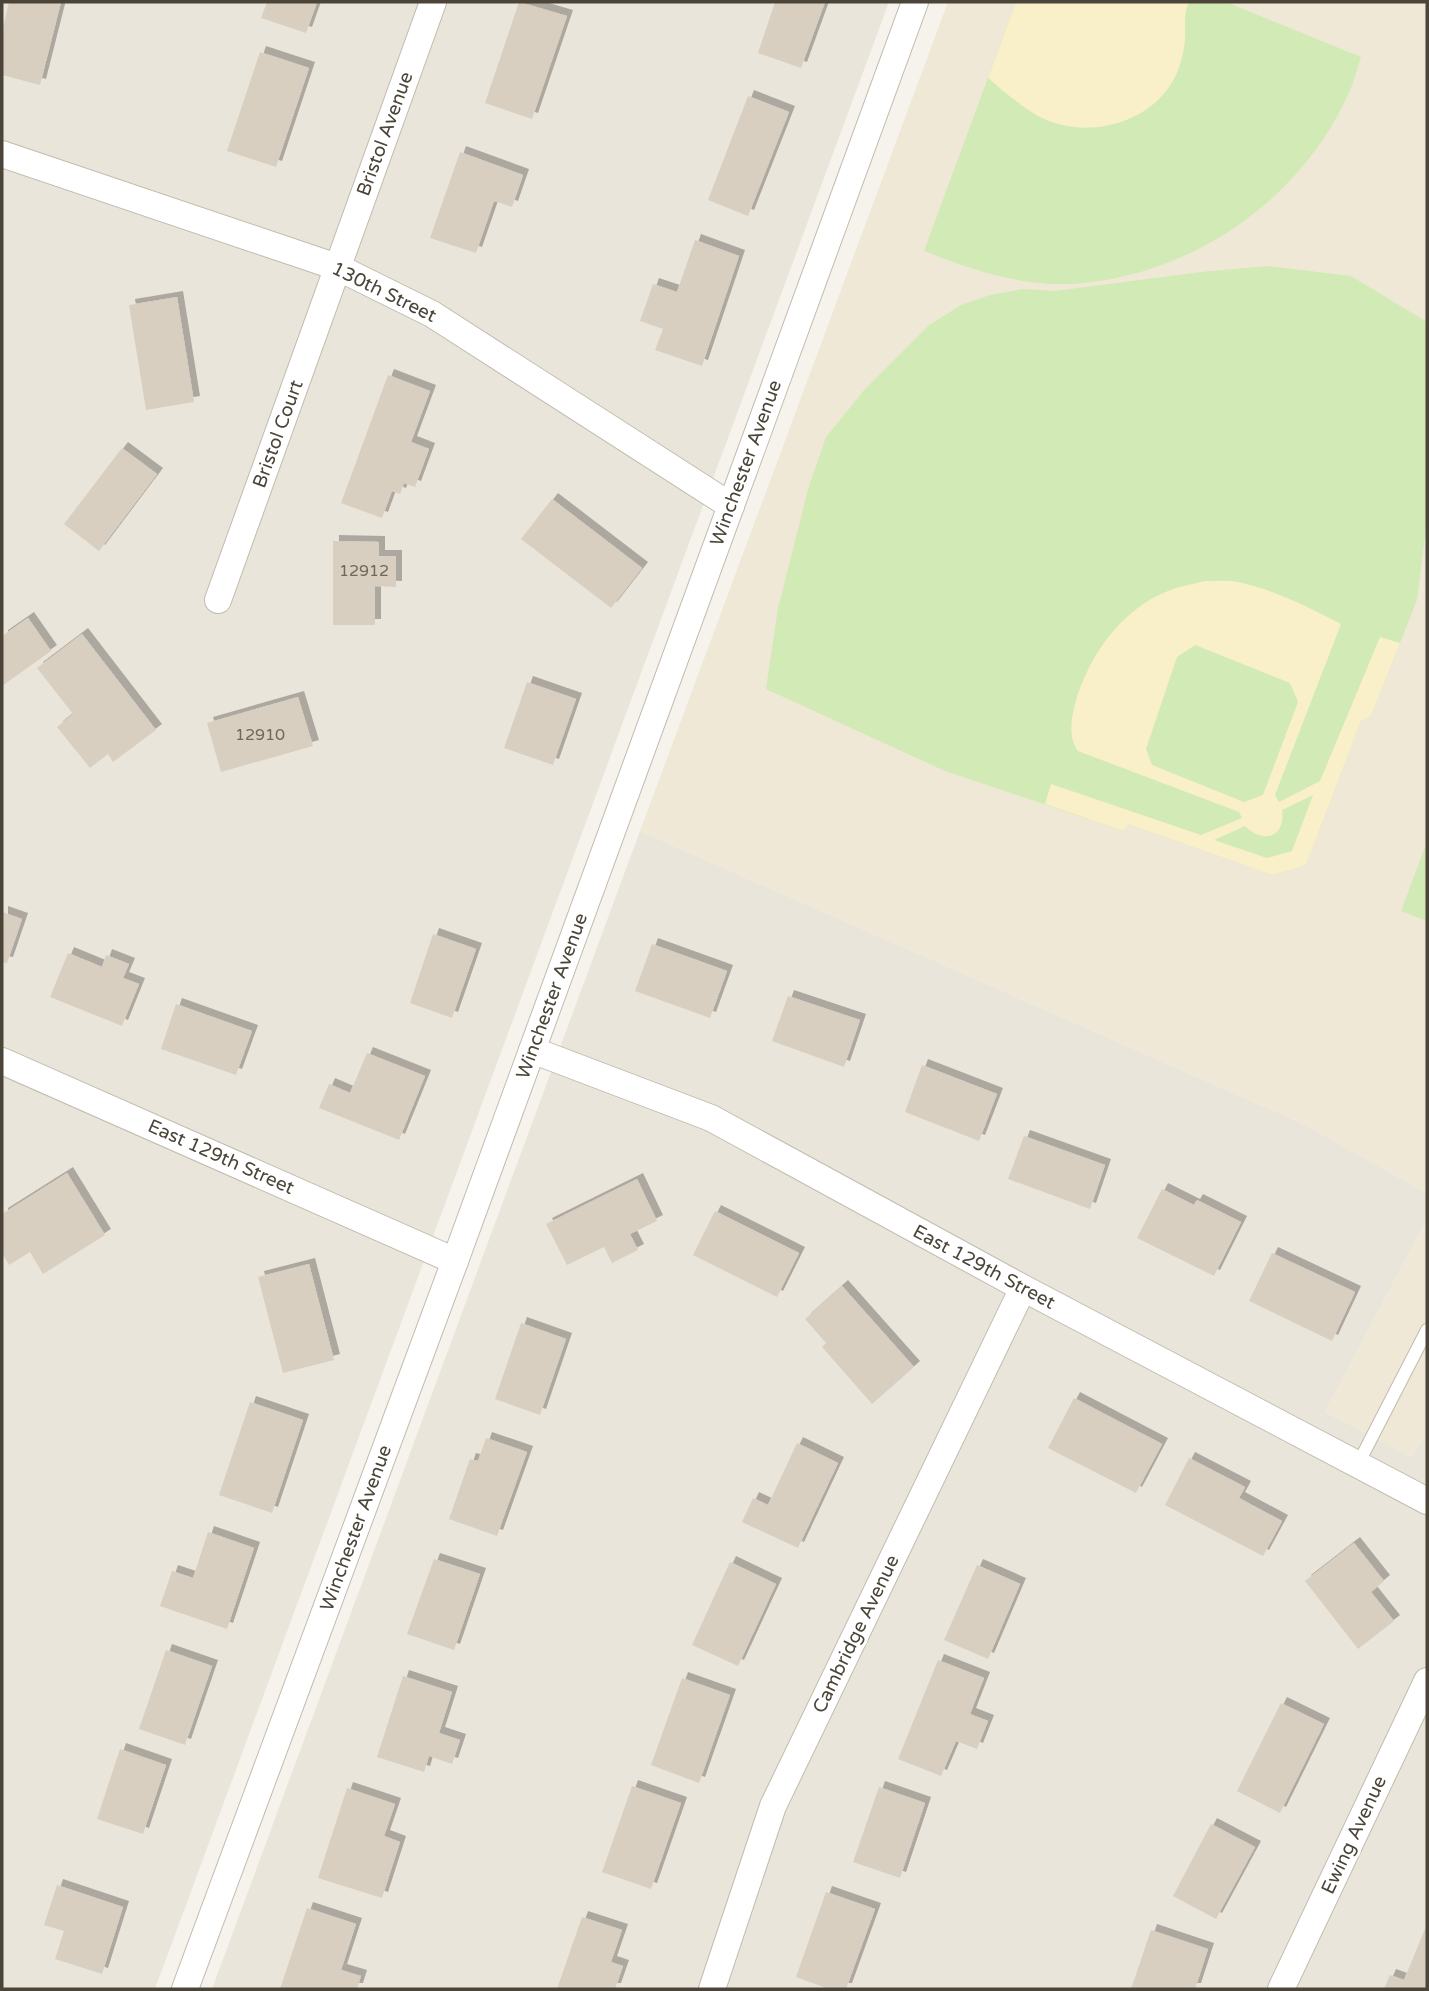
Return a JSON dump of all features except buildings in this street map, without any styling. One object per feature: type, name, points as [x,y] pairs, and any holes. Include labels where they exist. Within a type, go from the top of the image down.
[{"type":"street","name":"Bristol Avenue","points":[[337,267],[433,2]]},
{"type":"street","name":"Winchester Avenue","points":[[185,1989],[448,1257],[532,1050],[915,2]]},
{"type":"street","name":"130th Street","points":[[2,154],[337,267],[432,314],[731,506]]},
{"type":"street","name":"Bristol Court","points":[[218,600],[337,267]]},
{"type":"street","name":"East 129th Street","points":[[532,1050],[711,1118],[1023,1288],[1427,1501]]},
{"type":"street","name":"East 129th Street","points":[[2,1061],[448,1257]]},
{"type":"street","name":"Cambridge Avenue","points":[[712,1989],[773,1806],[1023,1288]]},
{"type":"street","name":"Ewing Avenue","points":[[1281,1989],[1427,1681]]},
{"type":"lane","points":[[1357,1464],[1427,1330]]},
{"type":"shaded area","points":[[2,2],[889,2],[155,1989],[2,1989]]},
{"type":"shaded area","points":[[948,2],[1427,2],[1427,1193],[1304,1124],[640,831]]},
{"type":"shaded area","points":[[640,831],[1304,1124],[1427,1193],[1427,1219],[1325,1412],[1412,1457],[1427,1431],[1427,1989],[212,1989]]},
{"type":"shaded area","points":[[1427,1219],[1427,1431],[1412,1458],[1325,1412]]},
{"type":"green space","points":[[1016,2],[1226,2],[1361,57],[1349,92],[1327,134],[1302,168],[1272,198],[1240,224],[1204,246],[1165,264],[1125,276],[1084,283],[1022,281],[962,265],[924,251]]},
{"type":"green space","points":[[1267,266],[1351,276],[1427,322],[1427,520],[1417,600],[1371,716],[1361,721],[1306,865],[1273,875],[1128,824],[1124,831],[945,771],[766,689],[778,608],[809,486],[826,437],[865,389],[928,326],[961,305],[990,295],[1023,289],[1055,291]]},
{"type":"green space","points":[[1427,842],[1427,921],[1401,911]]},
{"type":"sand","points":[[1016,2],[1189,2],[1185,16],[1184,48],[1176,75],[1152,106],[1117,123],[1077,127],[1040,117],[988,78]]},
{"type":"sand","points":[[1205,581],[1230,581],[1252,585],[1341,624],[1275,795],[1279,802],[1320,781],[1380,637],[1400,643],[1371,716],[1361,721],[1306,865],[1273,875],[1128,824],[1124,831],[1045,804],[1051,784],[1201,835],[1242,818],[1239,812],[1078,751],[1071,728],[1075,704],[1088,669],[1121,622],[1151,599],[1173,589]],"holes":[[[1195,645],[1290,683],[1298,702],[1263,795],[1244,802],[1152,765],[1146,749],[1177,657]],[[1313,795],[1292,851],[1267,858],[1214,840],[1245,826],[1259,835],[1271,835],[1280,827],[1282,810]]]}]
